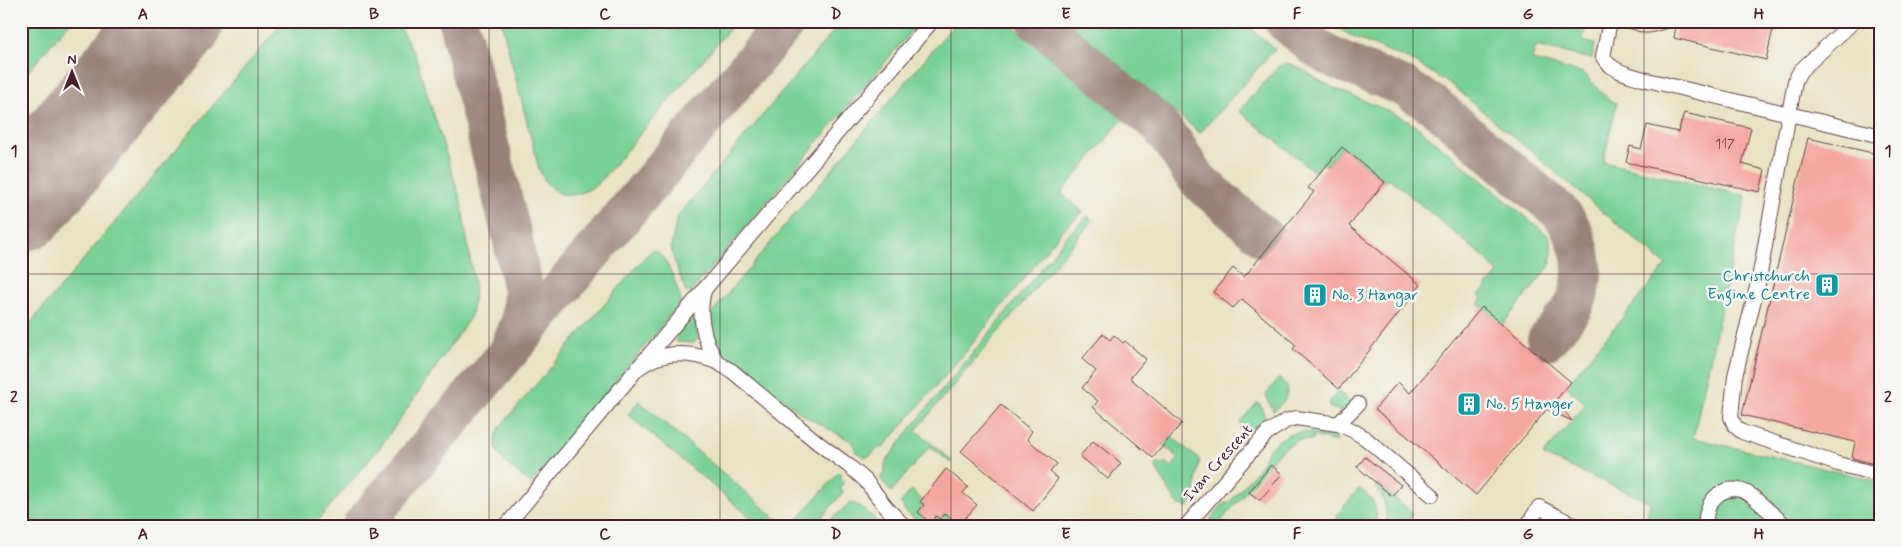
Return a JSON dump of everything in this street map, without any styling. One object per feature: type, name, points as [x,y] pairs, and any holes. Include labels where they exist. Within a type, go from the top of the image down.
[{"type":"street","points":[[506,526],[706,286],[932,21]]},
{"type":"street","points":[[1610,21],[1603,57],[1616,70],[1652,81],[1881,136]]},
{"type":"street","points":[[1854,21],[1800,71],[1795,81],[1758,279],[1735,376],[1731,417],[1735,426],[1742,432],[1838,464],[1881,474]]},
{"type":"street","points":[[706,286],[702,305],[703,327],[717,362]]},
{"type":"street","points":[[637,369],[652,359],[678,354],[695,354],[717,362],[732,371],[865,480],[885,506],[904,526]]},
{"type":"street","points":[[1338,424],[1358,404]]},
{"type":"street","name":"Ivan Crescent","points":[[1190,525],[1267,433],[1275,427],[1296,418],[1338,424],[1364,438],[1432,495]]},
{"type":"street","points":[[1706,526],[1706,512],[1711,502],[1722,492],[1736,489],[1752,496],[1786,526]]},
{"type":"street","points":[[1527,526],[1539,507],[1576,526]]},
{"type":"green space","points":[[21,21],[71,21],[21,80]]},
{"type":"green space","points":[[284,21],[396,21],[398,24],[415,55],[461,201],[475,290],[471,316],[382,445],[313,526],[21,526],[21,334]]},
{"type":"green space","points":[[501,21],[736,21],[598,184],[589,190],[572,195],[556,192],[544,179],[539,169]]},
{"type":"green space","points":[[842,21],[920,21],[691,292],[686,292],[671,247],[677,217]]},
{"type":"green space","points":[[957,21],[1007,21],[1123,119],[1061,193],[1083,212],[1063,229],[969,348],[882,449],[880,447],[870,456],[864,457],[856,452],[851,441],[803,415],[724,353],[712,336],[709,323],[710,317]]},
{"type":"green space","points":[[1067,21],[1242,21],[1275,49],[1200,133]]},
{"type":"green space","points":[[1326,21],[1587,21],[1583,41],[1595,44],[1592,59],[1536,46],[1532,60],[1583,73],[1610,101],[1617,103],[1603,162],[1746,196],[1693,438],[1881,482],[1881,526],[1645,526],[1650,502],[1543,455],[1586,404],[1567,387],[1570,381],[1666,265],[1453,86],[1415,62],[1355,38]]},
{"type":"green space","points":[[1285,63],[1296,66],[1337,89],[1394,114],[1416,126],[1549,236],[1552,253],[1550,266],[1502,325],[1478,304],[1482,298],[1479,295],[1498,273],[1485,258],[1389,178],[1385,182],[1342,147],[1326,166],[1323,163],[1315,172],[1239,111],[1278,67]]},
{"type":"green space","points":[[1088,216],[1092,221],[916,430],[952,461],[951,463],[930,446],[891,492],[880,478],[885,473],[885,463],[911,428],[1066,237]]},
{"type":"green space","points":[[654,250],[659,253],[667,265],[675,281],[681,302],[531,484],[509,466],[498,453],[496,437],[500,427],[644,258]]},
{"type":"green space","points":[[689,318],[694,318],[698,338],[694,343],[676,342],[677,333]]},
{"type":"green space","points":[[1279,378],[1286,385],[1287,393],[1283,403],[1273,411],[1266,395]]},
{"type":"green space","points":[[1338,392],[1352,403],[1342,412],[1329,407],[1329,402]]},
{"type":"green space","points":[[639,401],[785,526],[761,526],[628,415]]},
{"type":"green space","points":[[1257,403],[1260,404],[1265,417],[1250,435],[1240,422]]},
{"type":"green space","points":[[1303,432],[1335,436],[1337,442],[1313,436],[1312,440],[1298,440],[1279,452],[1217,526],[1210,520],[1223,504],[1230,502],[1262,464],[1264,457],[1272,446],[1289,435]]},
{"type":"green space","points":[[1171,436],[1200,460],[1195,491],[1188,507],[1176,502],[1155,467],[1158,463],[1161,465],[1164,462],[1171,468],[1179,458],[1163,445]]},
{"type":"green space","points":[[839,472],[842,475],[840,478],[844,482],[840,488],[843,492],[815,526],[792,526]]},
{"type":"green space","points":[[1377,484],[1412,512],[1409,526],[1387,526],[1385,504],[1379,490],[1375,486]]},
{"type":"green space","points":[[1359,488],[1369,496],[1374,504],[1376,526],[1336,526],[1338,514]]},
{"type":"green space","points":[[912,490],[922,500],[924,505],[918,512],[930,522],[936,516],[940,519],[945,513],[952,519],[946,526],[922,526],[903,509],[904,507],[900,503]]},
{"type":"green space","points":[[851,502],[863,508],[882,526],[824,526]]},
{"type":"building","points":[[1619,21],[1762,21],[1774,24],[1766,60],[1674,38],[1676,26],[1643,33],[1618,24]]},
{"type":"building","points":[[1684,113],[1751,128],[1742,164],[1765,170],[1760,192],[1626,162],[1630,146],[1641,149],[1647,125],[1678,132]]},
{"type":"building","name":"Christchurch Engine Centre","points":[[1808,138],[1881,155],[1881,466],[1852,458],[1855,442],[1742,415]]},
{"type":"building","name":"No. 3 Hangar","points":[[1342,147],[1385,182],[1349,226],[1421,285],[1339,389],[1293,349],[1296,345],[1242,299],[1233,308],[1213,292],[1233,268],[1244,277],[1314,192],[1308,188]]},
{"type":"building","name":"No. 5 Hanger","points":[[1482,307],[1571,382],[1556,400],[1572,421],[1547,409],[1476,495],[1375,409],[1398,382],[1410,393]]},
{"type":"building","points":[[1103,334],[1110,340],[1114,335],[1123,343],[1125,341],[1146,359],[1130,378],[1182,423],[1153,458],[1093,407],[1098,401],[1082,388],[1096,371],[1082,359]]},
{"type":"building","points":[[1001,405],[1032,431],[1027,439],[1057,464],[1050,472],[1058,479],[1033,511],[961,451]]},
{"type":"building","points":[[1093,441],[1121,463],[1108,479],[1080,456]]},
{"type":"building","points":[[1365,457],[1401,485],[1392,496],[1357,467]]},
{"type":"building","points":[[1271,465],[1282,474],[1260,500],[1249,492]]},
{"type":"building","points":[[946,469],[968,487],[963,493],[977,505],[959,525],[945,513],[940,519],[936,516],[930,523],[918,512],[924,505],[920,502]]},
{"type":"taxiway","points":[[458,21],[512,236],[523,291],[521,322],[511,345]]},
{"type":"taxiway","points":[[362,526],[787,21]]},
{"type":"taxiway","points":[[1037,21],[1158,124],[1201,183],[1267,240]]},
{"type":"taxiway","points":[[1284,21],[1316,48],[1335,59],[1404,87],[1435,106],[1560,212],[1568,223],[1579,248],[1582,274],[1576,301],[1569,313],[1547,340]]},
{"type":"runway","points":[[21,202],[173,21]]},
{"type":"place","name":"Christchurch Engine Centre","points":[[1827,285]]},
{"type":"place","name":"No. 3 Hangar","points":[[1315,295]]},
{"type":"place","name":"No. 5 Hanger","points":[[1469,404]]}]
